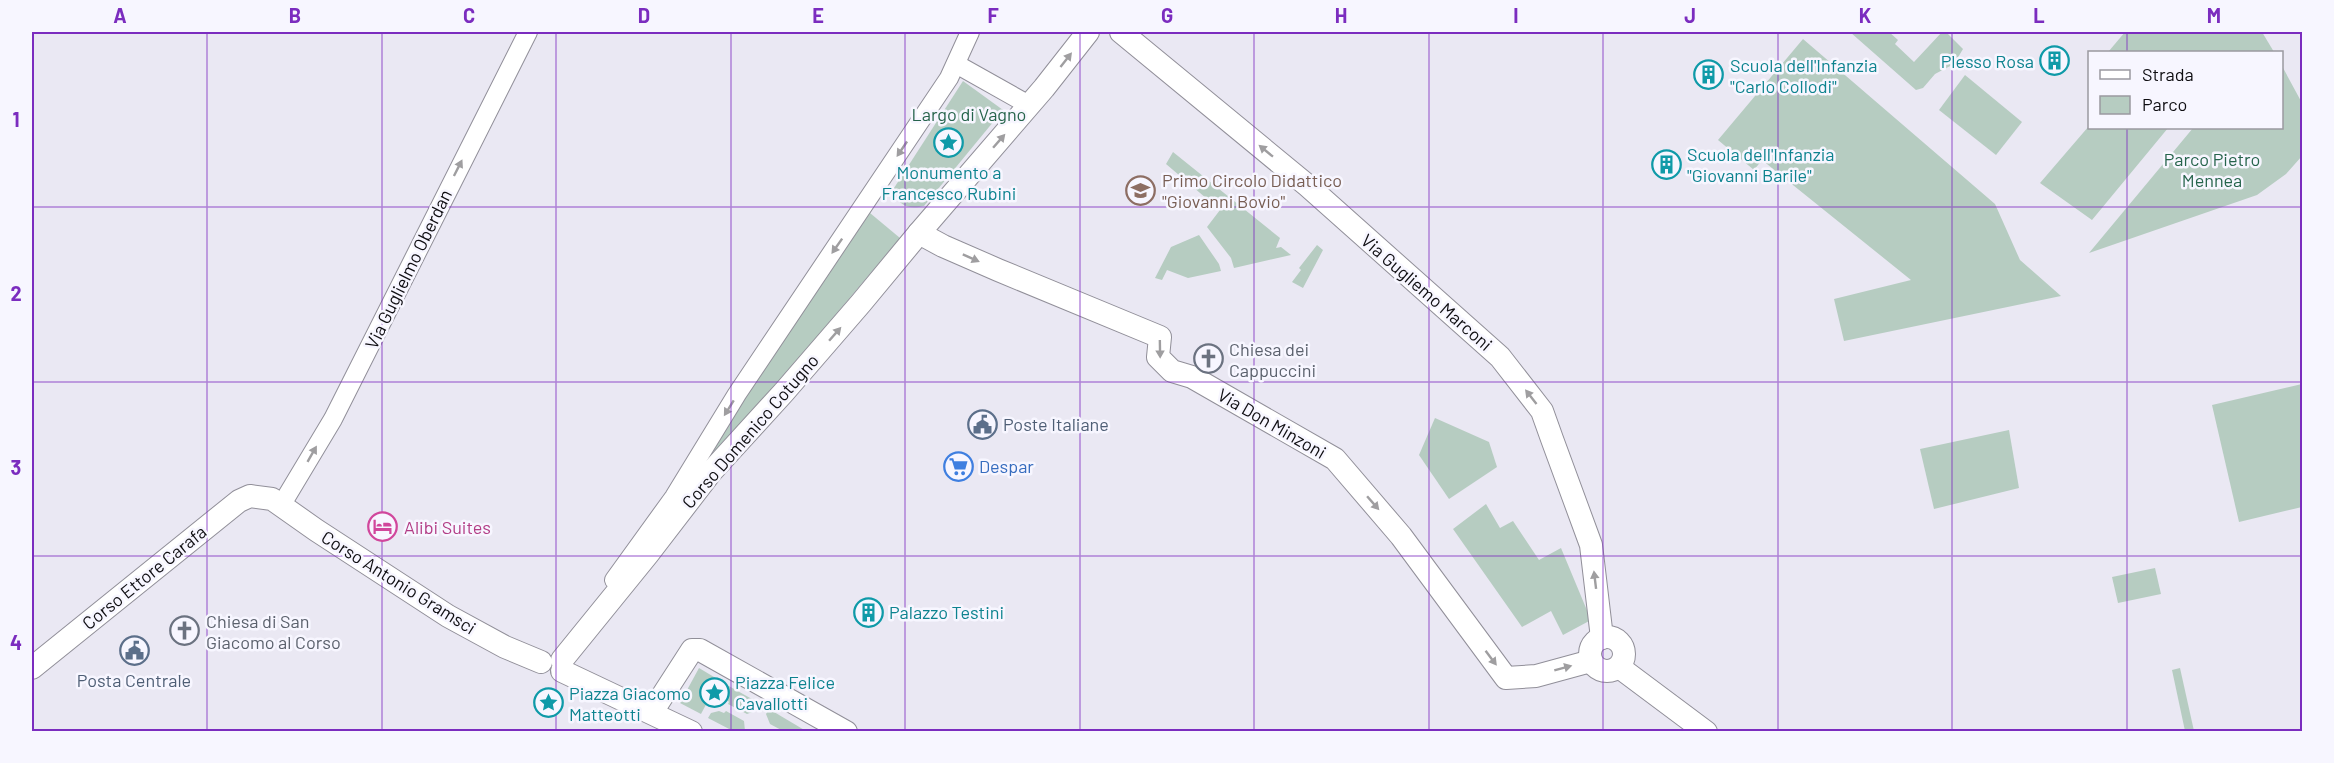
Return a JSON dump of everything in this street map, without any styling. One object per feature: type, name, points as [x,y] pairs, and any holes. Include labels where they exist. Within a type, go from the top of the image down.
[{"type":"main road","name":"Corso Domenico Cotugno","points":[[555,662],[643,550],[704,466],[784,392],[1044,88],[1089,32]]},
{"type":"main road","name":"Via Gugliemo Marconi","points":[[1121,32],[1308,186],[1500,357],[1542,411],[1591,545],[1602,638]]},
{"type":"main road","name":"Via Don Minzoni","points":[[919,232],[943,246],[1160,337],[1158,357],[1172,371],[1192,377],[1335,459],[1401,536],[1506,678],[1536,676],[1591,661]]},
{"type":"main road","name":"Corso Ettore Carafa","points":[[32,668],[239,501],[250,496],[272,500]]},
{"type":"main road","name":"Corso Antonio Gramsci","points":[[272,500],[448,616],[505,647],[555,662]]},
{"type":"main road","points":[[1602,638],[1614,638],[1623,646],[1624,657],[1619,667],[1605,672],[1595,667],[1591,661],[1591,649],[1602,638]]},
{"type":"main road","points":[[652,712],[692,650],[700,650],[846,732]]},
{"type":"main road","points":[[555,662],[691,732]]},
{"type":"main road","points":[[1619,667],[1706,732]]},
{"type":"street","name":"Via Guglielmo Oberdan","points":[[272,500],[333,419],[528,32]]},
{"type":"street","name":"Corso Domenico Cotugno","points":[[704,466],[737,394],[870,197],[956,64],[970,32]]},
{"type":"street","points":[[956,64],[1029,105]]},
{"type":"green space","points":[[1850,32],[1889,32],[1898,40],[1895,44],[1914,62],[1942,32],[1946,32],[1963,49],[1954,64],[1935,74],[1923,88],[1916,90]]},
{"type":"green space","points":[[2125,32],[2262,32],[2273,51],[2109,51]]},
{"type":"green space","points":[[1803,39],[1995,204],[2020,260],[2061,296],[1844,341],[1834,299],[1911,280],[1762,160],[1754,170],[1718,140]]},
{"type":"green space","name":"Parco Pietro Mennea","points":[[2283,68],[2302,103],[2302,156],[2286,174],[2257,195],[2089,253],[2192,129],[2283,129]]},
{"type":"green space","points":[[1965,75],[2022,122],[1996,155],[1939,110]]},
{"type":"green space","name":"Largo di Vagno","points":[[963,81],[1003,110],[924,206],[908,207],[897,199],[894,188]]},
{"type":"green space","points":[[2088,127],[2088,129],[2167,129],[2092,220],[2040,183]]},
{"type":"green space","points":[[1173,152],[1280,238],[1276,248],[1281,247],[1291,255],[1234,268],[1231,258],[1207,227],[1220,210],[1166,164]]},
{"type":"green space","points":[[870,213],[900,238],[709,466],[702,462]]},
{"type":"green space","points":[[1199,235],[1219,264],[1221,271],[1188,278],[1167,270],[1162,280],[1155,278],[1171,247]]},
{"type":"green space","points":[[1317,245],[1323,250],[1303,288],[1292,282],[1301,270],[1299,268]]},
{"type":"green space","points":[[2302,384],[2302,507],[2239,522],[2212,405]]},
{"type":"green space","points":[[1435,418],[1489,442],[1497,467],[1449,499],[1419,455]]},
{"type":"green space","points":[[2009,430],[2019,488],[1934,509],[1920,449]]},
{"type":"green space","points":[[1486,504],[1500,528],[1513,521],[1539,560],[1561,548],[1591,620],[1563,635],[1551,611],[1522,627],[1453,529]]},
{"type":"green space","points":[[2155,568],[2161,594],[2118,603],[2112,577]]},
{"type":"green space","points":[[699,668],[719,680],[701,714],[680,703]]},
{"type":"green space","points":[[2180,668],[2194,731],[2185,731],[2172,670]]},
{"type":"green space","points":[[727,685],[759,703],[755,711],[747,714],[728,704],[729,702],[722,694]]},
{"type":"green space","points":[[769,709],[806,731],[783,731],[770,724],[766,714]]},
{"type":"green space","points":[[719,711],[724,713],[726,711],[744,721],[745,731],[733,731],[708,718],[711,713]]},
{"type":"place","name":"Plesso Rosa","points":[[2055,61]]},
{"type":"place","name":"Scuola dell'Infanzia \"Carlo Collodi\"","points":[[1709,75]]},
{"type":"place","name":"Monumento a Francesco Rubini","points":[[949,143]]},
{"type":"place","name":"Scuola dell'Infanzia \"Giovanni Barile\"","points":[[1666,164]]},
{"type":"place","name":"Primo Circolo Didattico \"Giovanni Bovio\"","points":[[1141,190]]},
{"type":"place","name":"Chiesa dei Cappuccini","points":[[1208,359]]},
{"type":"place","name":"Poste Italiane","points":[[982,424]]},
{"type":"place","name":"Despar","points":[[958,466]]},
{"type":"place","name":"Alibi Suites","points":[[383,527]]},
{"type":"place","name":"Palazzo Testini","points":[[868,612]]},
{"type":"place","name":"Chiesa di San Giacomo al Corso","points":[[185,631]]},
{"type":"place","name":"Posta Centrale","points":[[134,651]]},
{"type":"place","name":"Piazza Felice Cavallotti","points":[[714,692]]},
{"type":"place","name":"Piazza Giacomo Matteotti","points":[[548,703]]}]
